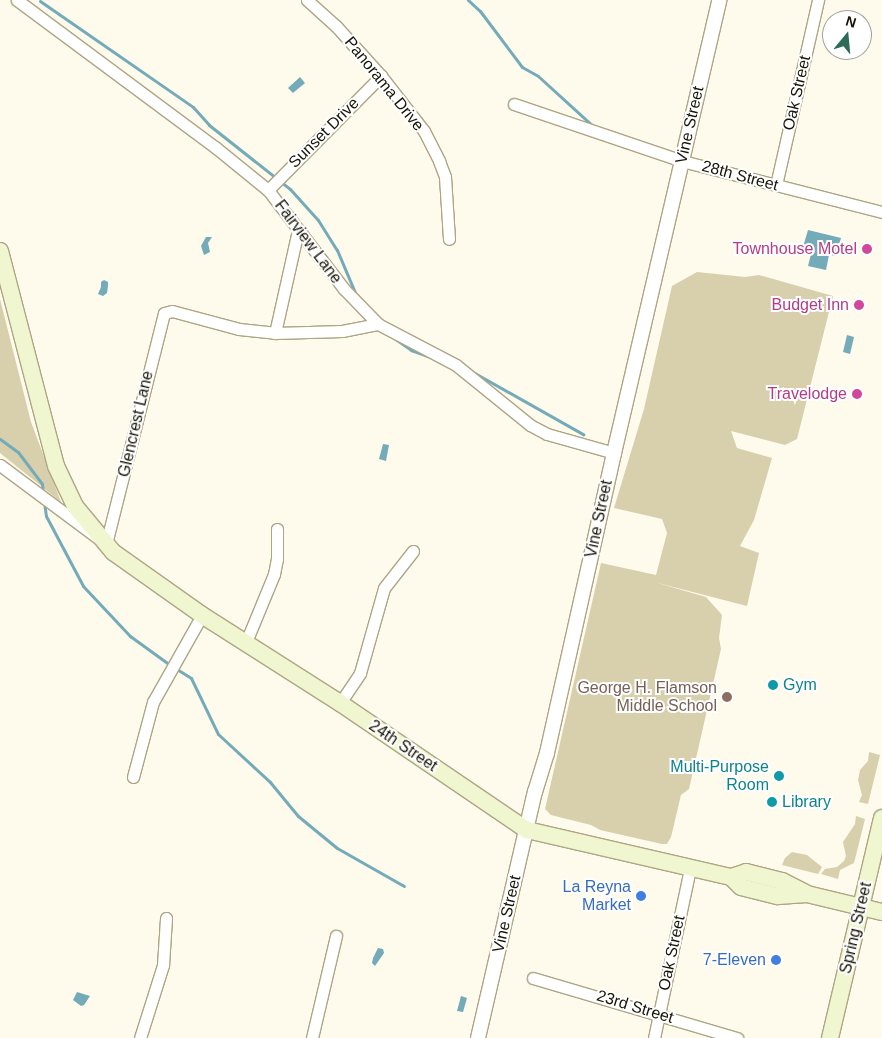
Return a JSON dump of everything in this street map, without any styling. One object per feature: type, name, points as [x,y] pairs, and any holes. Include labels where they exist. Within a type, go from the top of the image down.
[{"type":"main road","name":"24th Street","points":[[0,251],[56,466],[75,506],[113,552],[202,615],[340,703],[527,830],[731,877],[741,887],[778,896],[807,894],[882,912]]},
{"type":"main road","name":"Spring Street","points":[[830,1038],[882,818]]},
{"type":"street","name":"Fairview Lane","points":[[17,0],[215,147],[268,190],[344,289],[378,324],[456,364],[530,425],[547,434],[614,453]]},
{"type":"street","name":"Panorama Drive","points":[[307,0],[336,26],[381,76],[424,130],[439,161],[447,189],[449,239]]},
{"type":"street","name":"Vine Street","points":[[478,1038],[535,792],[547,753],[719,0]]},
{"type":"street","name":"Oak Street","points":[[776,185],[818,0]]},
{"type":"street","name":"Sunset Drive","points":[[268,190],[381,76]]},
{"type":"street","name":"28th Street","points":[[514,104],[682,161],[882,212]]},
{"type":"street","points":[[298,230],[275,332],[342,331],[378,324]]},
{"type":"street","name":"Glencrest Lane","points":[[106,544],[164,313],[172,311],[239,329],[275,332]]},
{"type":"street","points":[[0,466],[106,544]]},
{"type":"street","points":[[246,642],[274,574],[277,559],[277,529]]},
{"type":"street","points":[[340,703],[360,673],[384,588],[414,551]]},
{"type":"street","points":[[132,777],[153,702],[202,615]]},
{"type":"street","name":"Oak Street","points":[[654,1038],[690,868]]},
{"type":"street","points":[[140,1038],[163,965],[166,918]]},
{"type":"street","points":[[312,1038],[336,936]]},
{"type":"street","name":"23rd Street","points":[[533,978],[737,1038]]},
{"type":"shaded area","points":[[697,272],[745,277],[759,275],[833,296],[797,439],[785,445],[731,431],[737,448],[772,458],[754,520],[740,546],[759,553],[747,606],[654,582],[706,597],[722,615],[719,638],[721,649],[689,789],[681,795],[671,837],[667,844],[662,844],[600,830],[591,825],[551,815],[545,809],[601,563],[656,575],[667,533],[662,519],[614,508],[644,409],[672,286]]},
{"type":"shaded area","points":[[0,299],[31,422],[61,502],[0,453]]},
{"type":"shaded area","points":[[869,752],[880,755],[868,804],[859,802],[862,795],[858,780],[860,770],[868,761]]},
{"type":"shaded area","points":[[856,816],[865,819],[854,863],[840,870],[838,879],[821,874],[825,869],[837,867],[844,861],[846,856],[843,842],[855,824]]},
{"type":"shaded area","points":[[792,852],[807,855],[822,867],[818,874],[782,865],[785,858]]},
{"type":"water","points":[[300,77],[305,83],[293,93],[288,88]]},
{"type":"water","points":[[808,230],[841,238],[836,256],[829,255],[826,270],[808,266],[812,250],[803,247]]},
{"type":"water","points":[[206,237],[212,237],[208,243],[210,252],[204,255],[201,246]]},
{"type":"water","points":[[104,280],[108,282],[108,286],[107,293],[103,296],[98,294],[101,282]]},
{"type":"water","points":[[847,335],[854,337],[850,354],[843,352]]},
{"type":"water","points":[[383,444],[389,445],[386,461],[379,459]]},
{"type":"water","points":[[378,948],[383,949],[384,953],[375,966],[372,963]]},
{"type":"water","points":[[77,992],[90,996],[84,1005],[81,1006],[73,1000]]},
{"type":"water","points":[[461,996],[467,998],[463,1012],[457,1011]]},
{"type":"waterway","points":[[468,0],[480,11],[522,67],[538,76],[593,126]]},
{"type":"waterway","points":[[40,1],[193,107],[209,125],[290,189],[318,220],[337,250],[356,295]]},
{"type":"waterway","points":[[394,338],[411,350],[430,357]]},
{"type":"waterway","points":[[471,371],[583,434]]},
{"type":"waterway","points":[[0,439],[18,452],[42,484],[43,494]]},
{"type":"waterway","points":[[44,502],[46,516],[83,586],[130,636],[170,665]]},
{"type":"waterway","points":[[175,668],[191,678],[218,734],[270,782],[298,816],[337,848],[404,886]]},
{"type":"place","name":"Townhouse Motel","points":[[867,249]]},
{"type":"place","name":"Budget Inn","points":[[859,305]]},
{"type":"place","name":"Travelodge","points":[[857,394]]},
{"type":"place","name":"Gym","points":[[773,685]]},
{"type":"place","name":"George H. Flamson Middle School","points":[[727,697]]},
{"type":"place","name":"Multi-Purpose Room","points":[[779,776]]},
{"type":"place","name":"Library","points":[[772,802]]},
{"type":"place","name":"La Reyna Market","points":[[641,896]]},
{"type":"place","name":"7-Eleven","points":[[776,960]]}]
